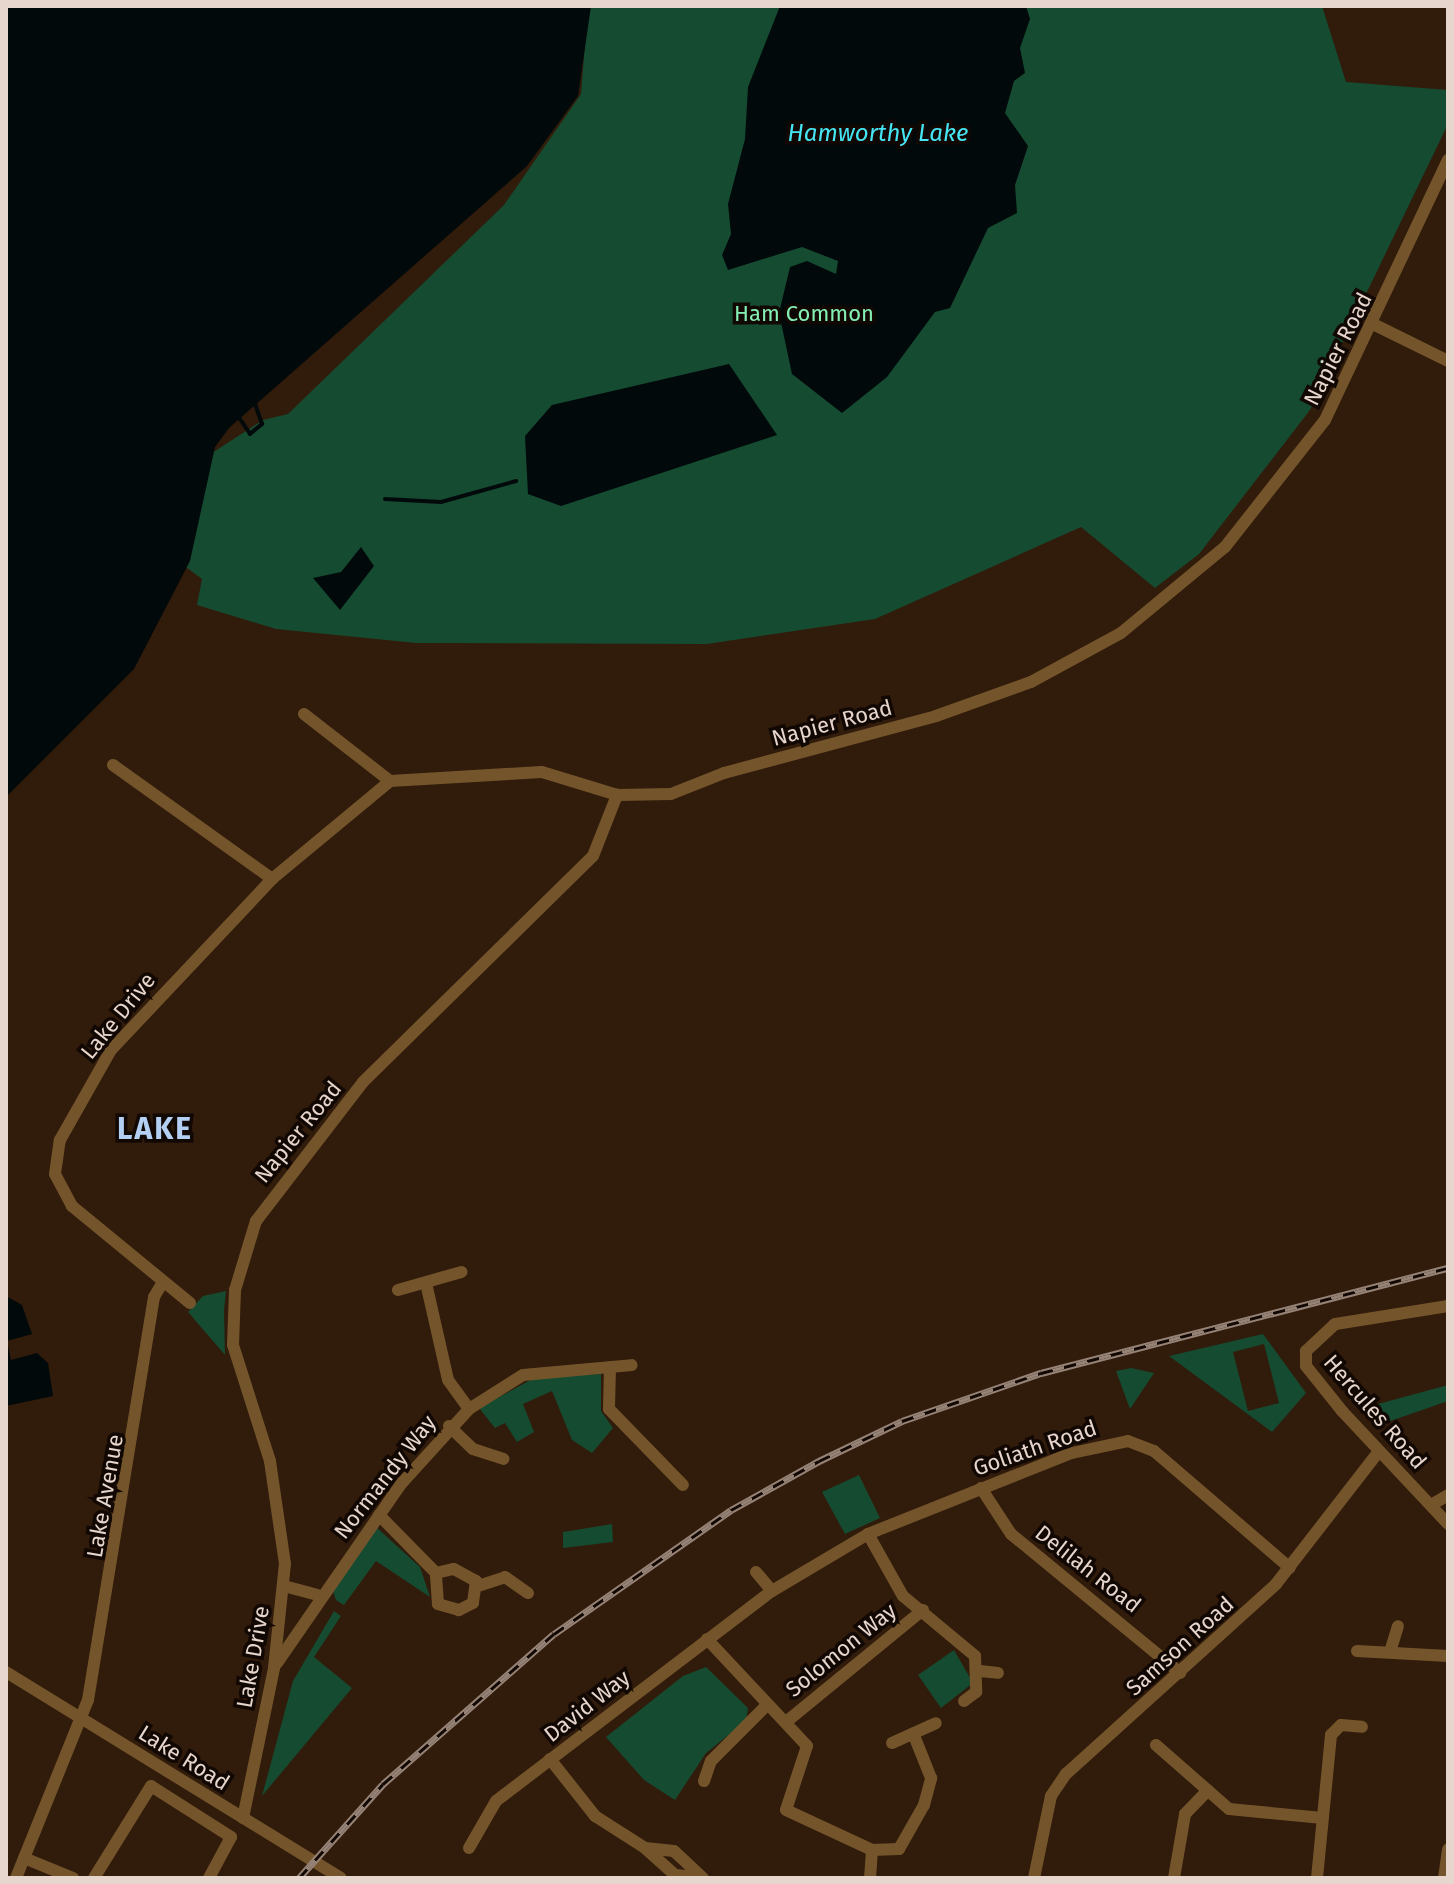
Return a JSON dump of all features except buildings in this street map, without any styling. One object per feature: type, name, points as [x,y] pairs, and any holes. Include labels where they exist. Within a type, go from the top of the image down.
[{"type":"street","name":"Napier Road","points":[[233,1317],[243,1257],[275,1189],[363,1082],[593,856],[617,795],[671,794],[794,752],[936,716],[1031,682],[1121,633],[1225,547],[1262,505],[1325,420],[1448,160]]},
{"type":"street","points":[[1373,324],[1448,361]]},
{"type":"street","points":[[304,714],[390,781],[542,772],[617,795]]},
{"type":"street","points":[[113,765],[272,879]]},
{"type":"street","name":"Lake Drive","points":[[190,1303],[66,1197],[55,1174],[60,1140],[111,1050],[272,879],[390,781]]},
{"type":"street","points":[[398,1290],[461,1272]]},
{"type":"street","name":"Lake Avenue","points":[[16,1878],[81,1717],[130,1477],[154,1297],[163,1282]]},
{"type":"street","points":[[426,1283],[448,1380],[469,1409]]},
{"type":"street","name":"Hercules Road","points":[[1448,1306],[1335,1324],[1306,1351],[1306,1366],[1379,1451],[1448,1524]]},
{"type":"street","name":"Lake Drive","points":[[233,1317],[238,1370],[279,1499],[284,1586],[274,1668],[243,1818]]},
{"type":"street","name":"Normandy Way","points":[[274,1668],[317,1595],[449,1426],[469,1409],[523,1375],[632,1365]]},
{"type":"street","points":[[610,1367],[609,1409],[683,1485]]},
{"type":"street","points":[[449,1426],[473,1449],[503,1459]]},
{"type":"street","name":"Goliath Road","points":[[748,1611],[772,1591],[868,1534],[981,1488],[1111,1442],[1140,1444],[1290,1568]]},
{"type":"street","name":"Samson Road","points":[[1034,1878],[1051,1796],[1066,1774],[1180,1673],[1290,1568],[1379,1451]]},
{"type":"street","name":"Delilah Road","points":[[981,1488],[1011,1534],[1180,1673]]},
{"type":"street","points":[[1431,1505],[1448,1495]]},
{"type":"street","points":[[379,1515],[436,1573]]},
{"type":"street","points":[[868,1534],[903,1596],[975,1656],[980,1671],[976,1692],[964,1701]]},
{"type":"street","points":[[436,1573],[459,1570],[478,1586]]},
{"type":"street","points":[[756,1572],[772,1591]]},
{"type":"street","points":[[436,1573],[432,1590],[443,1608],[469,1606],[478,1586],[505,1577],[528,1593]]},
{"type":"street","points":[[284,1586],[317,1595]]},
{"type":"street","name":"Solomon Way","points":[[786,1722],[923,1610]]},
{"type":"street","name":"David Way","points":[[469,1848],[496,1801],[748,1611]]},
{"type":"street","points":[[1390,1652],[1398,1626]]},
{"type":"street","points":[[707,1639],[808,1749],[786,1793],[786,1810],[872,1850],[899,1849],[927,1797],[931,1778],[913,1733]]},
{"type":"street","points":[[1357,1651],[1448,1656]]},
{"type":"street","points":[[980,1671],[998,1673]]},
{"type":"street","name":"Lake Road","points":[[6,1672],[341,1878]]},
{"type":"street","points":[[704,1781],[711,1761],[766,1706]]},
{"type":"street","points":[[892,1743],[936,1723]]},
{"type":"street","points":[[1317,1878],[1331,1735],[1341,1725],[1362,1727]]},
{"type":"street","points":[[1156,1745],[1229,1809],[1323,1818]]},
{"type":"street","points":[[550,1759],[585,1808],[645,1848],[675,1875],[701,1878]]},
{"type":"street","points":[[94,1878],[151,1786],[231,1837],[209,1878]]},
{"type":"street","points":[[1174,1878],[1185,1814],[1208,1790]]},
{"type":"street","points":[[645,1848],[674,1851],[701,1878]]},
{"type":"street","points":[[1444,1878],[1448,1849]]},
{"type":"street","points":[[870,1878],[872,1850]]},
{"type":"street","points":[[24,1858],[73,1878]]},
{"type":"green space","name":"Ham Common","points":[[588,6],[1322,6],[1346,82],[1448,90],[1448,124],[1310,410],[1199,554],[1155,588],[1081,527],[875,619],[707,644],[416,643],[276,629],[197,605],[202,579],[175,559],[212,453],[263,420],[288,414],[504,205],[581,94]]},
{"type":"green space","points":[[226,1291],[225,1355],[188,1312],[203,1296]]},
{"type":"green space","points":[[1263,1334],[1306,1393],[1272,1432],[1169,1356]],"holes":[[[1264,1344],[1279,1403],[1248,1411],[1233,1352]]]},
{"type":"green space","points":[[1131,1368],[1154,1373],[1130,1409],[1116,1371]]},
{"type":"green space","points":[[601,1374],[601,1411],[613,1428],[592,1453],[572,1440],[552,1391],[523,1404],[534,1432],[517,1442],[505,1423],[495,1428],[479,1408],[536,1377]]},
{"type":"green space","points":[[1448,1385],[1448,1401],[1382,1424],[1367,1407]]},
{"type":"green space","points":[[859,1475],[880,1518],[845,1534],[822,1492]]},
{"type":"green space","points":[[612,1524],[613,1542],[563,1548],[563,1532]]},
{"type":"green space","points":[[375,1526],[420,1567],[430,1597],[376,1561],[344,1605],[336,1600],[333,1591]]},
{"type":"green space","points":[[334,1611],[341,1616],[314,1657],[352,1688],[262,1796],[293,1681]]},
{"type":"green space","points":[[954,1650],[973,1683],[941,1708],[918,1675]]},
{"type":"green space","points":[[706,1667],[748,1708],[746,1721],[706,1753],[675,1800],[644,1780],[606,1737],[683,1676]]},
{"type":"water","points":[[6,6],[591,6],[578,96],[527,166],[229,428],[215,447],[190,561],[134,669],[6,797]]},
{"type":"water","name":"Hamworthy Lake","points":[[780,6],[1026,6],[1030,19],[1020,48],[1025,73],[1014,81],[1005,113],[1028,146],[1015,185],[1017,213],[988,228],[950,308],[935,312],[887,377],[842,413],[792,374],[779,313],[790,267],[807,261],[836,274],[838,261],[802,247],[728,270],[722,255],[731,234],[728,204],[745,139],[748,87]]},
{"type":"water","points":[[729,364],[777,435],[561,506],[528,494],[525,436],[552,405]]},
{"type":"water","points":[[361,547],[374,566],[340,610],[313,578],[341,572]]},
{"type":"water","points":[[6,1296],[22,1305],[32,1334],[7,1341],[11,1360],[37,1353],[48,1363],[53,1396],[6,1406]]},
{"type":"waterway","points":[[240,419],[250,434],[262,424],[255,404]]},
{"type":"waterway","points":[[385,499],[441,502],[516,481]]},
{"type":"railway","points":[[299,1878],[383,1784],[554,1634],[731,1510],[819,1461],[902,1421],[1041,1373],[1448,1268]]},
{"type":"district","name":"LAKE","points":[[155,1129]]}]
